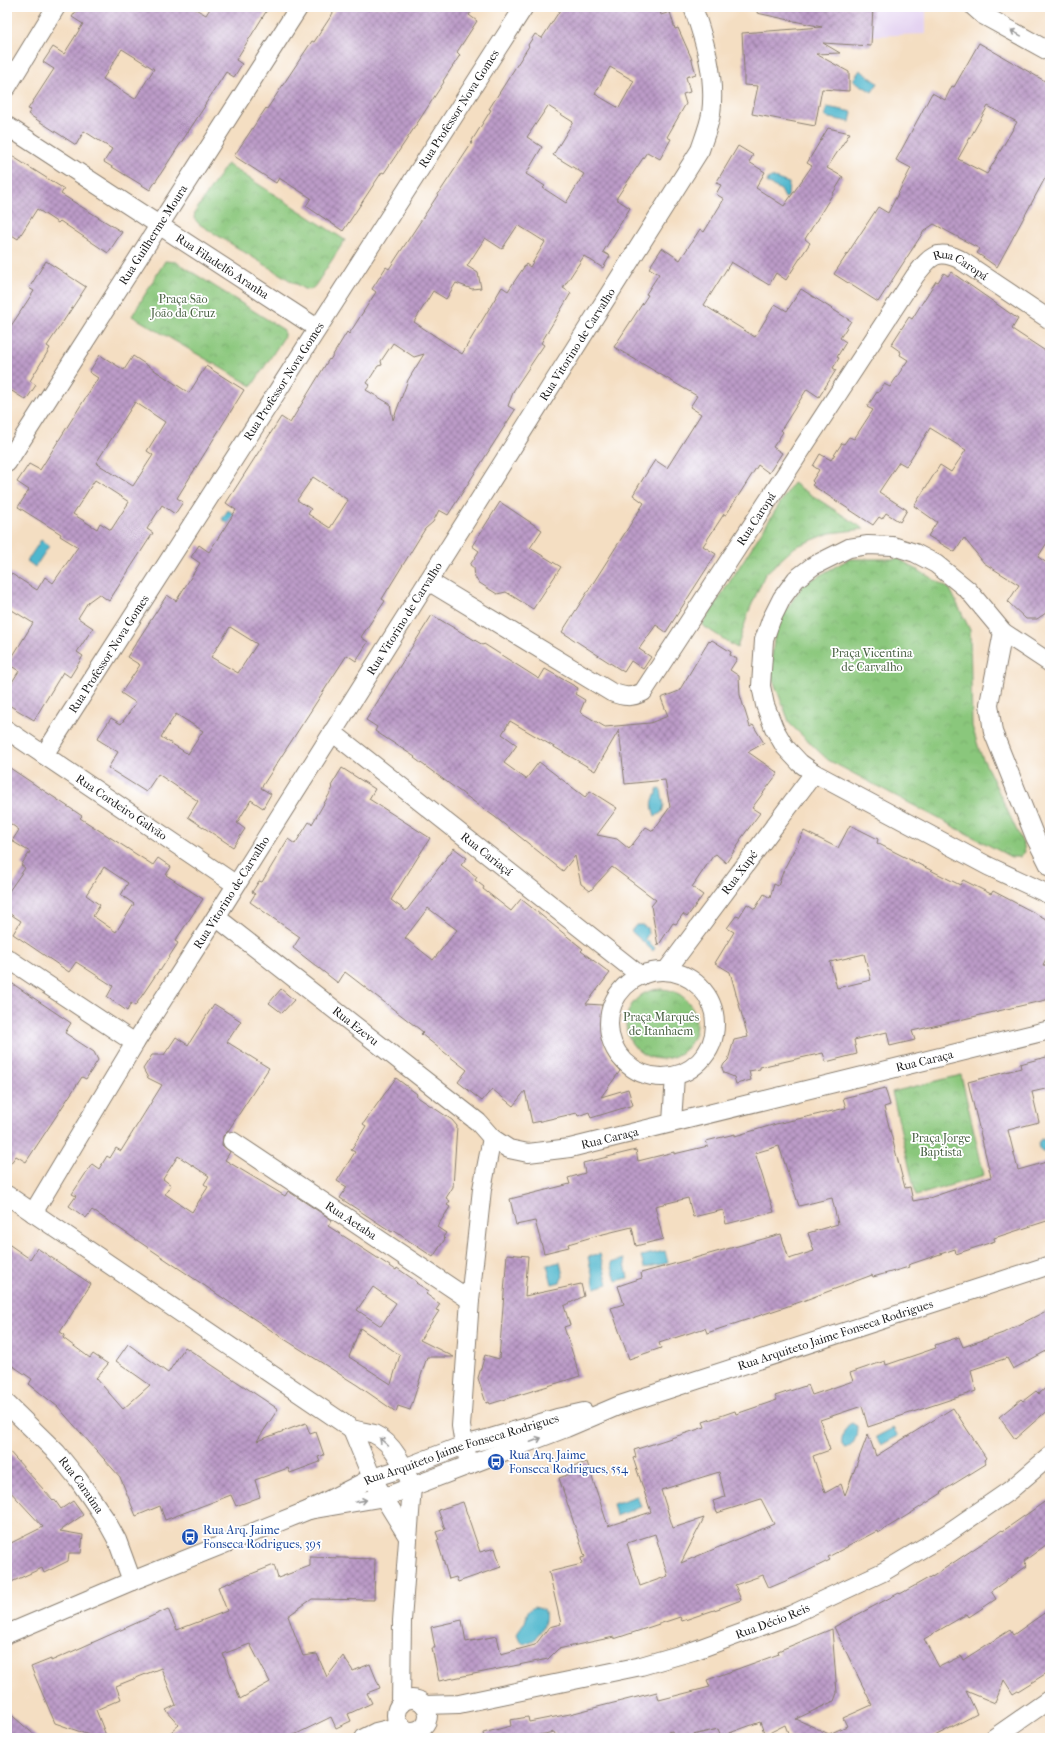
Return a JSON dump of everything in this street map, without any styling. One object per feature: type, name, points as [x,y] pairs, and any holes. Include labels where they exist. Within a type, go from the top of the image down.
[{"type":"street","points":[[7,87],[56,7]]},
{"type":"street","name":"Rua Guilherme Moura","points":[[7,464],[299,7]]},
{"type":"street","name":"Rua Professor Nova Gomes","points":[[44,755],[524,7]]},
{"type":"street","name":"Rua Vitorino de Carvalho","points":[[32,1213],[135,1043],[700,150],[710,114],[713,86],[709,58],[693,7]]},
{"type":"street","points":[[974,7],[983,15],[1050,52]]},
{"type":"street","name":"Rua Filadelfo Aranha","points":[[7,126],[317,328]]},
{"type":"street","name":"Rua Caropá","points":[[428,581],[611,692],[630,697],[638,695],[643,692],[915,276],[927,260],[936,254],[946,253],[959,258],[1050,320]]},
{"type":"street","points":[[1049,658],[1003,632],[968,590],[936,564],[915,553],[893,546],[868,545],[849,548],[813,566],[796,579],[782,598],[771,620],[764,640],[761,686],[765,705],[774,728],[785,747],[800,763],[814,773],[988,866],[1050,895]]},
{"type":"street","points":[[1003,632],[989,704],[993,732],[1035,837],[1050,867]]},
{"type":"street","name":"Rua Cordeiro Galvão","points":[[7,730],[235,884]]},
{"type":"street","name":"Rua Cariaçá","points":[[332,732],[641,976]]},
{"type":"street","name":"Rua Xupé","points":[[666,972],[814,773]]},
{"type":"street","name":"Rua Ezevu","points":[[216,916],[478,1122],[492,1138]]},
{"type":"street","points":[[7,958],[135,1043]]},
{"type":"street","points":[[653,972],[666,972],[682,975],[696,984],[707,996],[713,1012],[715,1028],[711,1044],[702,1058],[690,1069],[675,1076],[655,1077],[636,1071],[621,1058],[611,1041],[608,1022],[613,1002],[625,986],[641,976],[653,972]]},
{"type":"street","name":"Rua Caraça","points":[[492,1138],[509,1149],[528,1153],[550,1152],[1050,1030]]},
{"type":"street","points":[[672,1122],[675,1076]]},
{"type":"street","points":[[470,1465],[464,1445],[462,1426],[470,1300],[482,1189],[492,1138]]},
{"type":"street","name":"Rua Aetaba","points":[[232,1141],[470,1300]]},
{"type":"street","points":[[7,1195],[352,1429],[373,1434],[383,1440],[392,1450],[404,1468],[412,1486],[402,1621],[402,1670],[413,1720]]},
{"type":"street","name":"Rua Arquiteto Jaime Fonseca Rodrigues","points":[[309,1510],[385,1497],[566,1428],[620,1405],[1050,1265]]},
{"type":"street","name":"Rua Caraúna","points":[[7,1404],[36,1431],[78,1479],[106,1520],[117,1540],[132,1581]]},
{"type":"street","name":"Rua Arquiteto Jaime Fonseca Rodrigues","points":[[7,1634],[132,1581],[309,1510],[372,1478],[404,1468],[464,1445],[557,1418],[620,1405]]},
{"type":"street","points":[[352,1429],[372,1478],[385,1497],[408,1538]]},
{"type":"street","name":"Rua Décio Reis","points":[[370,1735],[459,1704],[641,1666],[694,1651],[791,1615],[883,1572],[948,1533],[1009,1491],[1050,1456]]},
{"type":"street","points":[[994,1738],[1050,1699]]},
{"type":"shaded area","points":[[794,7],[926,7],[926,34],[839,37]]},
{"type":"green space","points":[[227,164],[345,240],[315,286],[310,290],[304,289],[199,224],[194,218],[195,212]]},
{"type":"green space","name":"Praça São João da Cruz","points":[[165,261],[176,262],[284,330],[282,340],[252,386],[132,316]]},
{"type":"green space","points":[[793,483],[864,529],[830,533],[795,547],[765,574],[749,611],[737,648],[702,625]]},
{"type":"green space","name":"Praça Vicentina de Carvalho","points":[[849,559],[899,559],[950,589],[970,630],[972,726],[980,752],[1024,846],[1025,852],[1020,857],[1011,857],[828,760],[790,724],[770,672],[776,624],[804,584]]},
{"type":"green space","name":"Praça Marquês de Itanhaem","points":[[661,989],[674,992],[686,999],[693,1011],[696,1024],[693,1037],[686,1049],[674,1056],[661,1059],[648,1056],[636,1049],[629,1037],[626,1024],[629,1011],[636,999],[648,992]]},
{"type":"green space","name":"Praça Jorge Baptista","points":[[961,1075],[984,1175],[916,1196],[892,1092]]},
{"type":"water","points":[[860,70],[878,83],[872,92],[853,80]]},
{"type":"water","points":[[827,107],[852,112],[850,122],[825,117]]},
{"type":"water","points":[[771,177],[789,183],[788,197],[785,198],[781,190],[767,183],[768,179]]},
{"type":"water","points":[[228,510],[248,524],[242,533],[222,519]]},
{"type":"water","points":[[41,540],[49,546],[35,567],[27,561]]},
{"type":"water","points":[[657,790],[661,790],[664,805],[662,812],[655,817],[652,803],[655,795],[657,795]]},
{"type":"water","points":[[636,925],[642,925],[647,928],[648,934],[645,939],[655,948],[653,951],[631,931]]},
{"type":"water","points":[[1041,1139],[1050,1141],[1050,1152],[1042,1152],[1039,1149],[1038,1143]]},
{"type":"water","points":[[665,1251],[668,1263],[644,1268],[641,1256]]},
{"type":"water","points":[[600,1254],[608,1284],[595,1288],[588,1257]]},
{"type":"water","points":[[624,1259],[628,1278],[616,1281],[611,1263]]},
{"type":"water","points":[[560,1262],[563,1276],[560,1282],[552,1284],[547,1265]]},
{"type":"water","points":[[852,1423],[857,1426],[856,1436],[852,1445],[846,1448],[842,1445],[842,1439],[845,1429]]},
{"type":"water","points":[[893,1428],[898,1436],[881,1445],[876,1437]]},
{"type":"water","points":[[637,1496],[641,1507],[616,1516],[613,1504]]},
{"type":"water","points":[[535,1606],[544,1609],[544,1625],[538,1635],[524,1644],[520,1641],[517,1634],[525,1622],[529,1610]]},
{"type":"building","points":[[79,7],[192,7],[206,15],[211,7],[269,7],[236,60],[242,64],[234,77],[226,72],[150,190],[104,162],[112,149],[84,131],[76,145],[28,114],[31,110],[28,109],[54,69],[43,62],[53,47],[64,54],[83,24],[72,17]],"holes":[[[122,49],[154,69],[135,99],[103,79]]]},
{"type":"building","points":[[337,7],[474,7],[469,15],[477,21],[457,52],[460,55],[443,81],[444,82],[384,173],[382,172],[343,231],[306,206],[311,198],[279,178],[276,183],[234,156],[312,41],[314,42]]},
{"type":"building","points":[[562,7],[659,7],[661,15],[670,12],[675,29],[678,28],[691,57],[696,74],[686,77],[690,92],[683,94],[686,104],[667,137],[671,139],[660,159],[647,152],[616,199],[630,208],[603,252],[610,256],[603,268],[584,256],[563,288],[571,293],[541,343],[544,345],[514,390],[508,406],[515,410],[448,515],[439,510],[433,522],[425,529],[382,599],[385,601],[361,637],[368,642],[356,661],[347,655],[261,788],[271,794],[263,808],[251,800],[237,823],[245,829],[233,847],[188,817],[198,801],[158,774],[146,792],[108,768],[118,752],[97,739],[111,718],[121,724],[136,703],[121,693],[140,665],[127,657],[167,595],[176,601],[200,563],[191,557],[199,545],[209,552],[236,510],[226,503],[281,417],[290,423],[329,359],[330,360],[347,332],[349,334],[376,292],[372,289],[386,267],[389,269],[472,143],[471,142],[491,110],[489,109],[535,34],[542,38]],"holes":[[[610,67],[634,81],[619,108],[595,94]],[[548,106],[573,122],[553,155],[584,174],[566,203],[543,188],[545,186],[526,174],[542,147],[527,137]],[[518,225],[545,242],[530,267],[526,264],[508,291],[502,287],[462,354],[414,322],[433,291],[446,299],[456,283],[472,289],[481,288],[478,273],[467,266],[485,238],[502,249]],[[393,343],[414,357],[424,354],[408,380],[393,420],[390,404],[366,390],[370,385],[367,383],[378,366],[382,365],[381,361]],[[313,477],[348,500],[330,528],[308,514],[311,509],[297,500]],[[230,627],[257,644],[238,673],[211,657]],[[176,714],[203,731],[188,754],[161,737]]]},
{"type":"building","points":[[758,7],[873,7],[871,46],[823,43],[840,53],[816,54],[849,72],[849,91],[822,89],[815,126],[752,114],[758,86],[744,85],[742,33],[822,27],[757,13]]},
{"type":"building","points":[[979,43],[1050,84],[1050,169],[997,267],[977,253],[980,249],[934,224],[924,231],[878,302],[834,274],[878,207],[888,213],[911,168],[896,160],[932,93],[945,100],[952,86],[954,87]],"holes":[[[988,106],[1017,122],[987,174],[958,159]]]},
{"type":"building","points":[[828,128],[850,133],[827,168],[843,177],[805,239],[810,243],[786,280],[776,273],[769,285],[731,262],[704,305],[755,337],[775,304],[787,311],[801,289],[851,321],[840,338],[846,342],[837,357],[839,358],[833,368],[836,370],[819,397],[807,389],[781,430],[783,432],[773,447],[782,453],[769,473],[758,465],[726,515],[724,514],[703,546],[716,554],[666,632],[656,625],[639,649],[651,657],[643,669],[631,661],[624,672],[562,632],[644,503],[633,495],[639,485],[655,460],[667,468],[701,414],[690,407],[697,396],[614,347],[648,295],[646,294],[659,274],[649,268],[662,248],[680,260],[700,229],[704,232],[724,199],[716,194],[721,185],[716,183],[738,146],[753,155],[749,162],[765,172],[756,188],[784,206],[812,166],[807,163]]},
{"type":"building","points":[[7,153],[64,189],[61,194],[122,232],[108,253],[60,221],[58,223],[37,209],[18,239],[7,232]]},
{"type":"building","points":[[46,261],[86,287],[47,346],[50,348],[30,381],[36,385],[26,400],[7,388],[7,332],[34,291],[29,288]]},
{"type":"building","points":[[951,272],[1018,319],[1012,329],[1050,354],[1050,538],[1038,557],[1050,565],[1050,602],[1046,613],[1037,619],[1026,619],[1008,602],[1019,585],[984,563],[964,538],[955,552],[928,536],[937,522],[914,506],[940,465],[951,472],[966,450],[930,428],[906,466],[899,462],[879,492],[907,510],[900,522],[886,513],[882,519],[879,517],[873,525],[812,485],[814,483],[812,481],[819,470],[813,466],[820,454],[831,460],[842,443],[844,444],[849,437],[854,439],[873,410],[867,407],[877,392],[878,393],[884,384],[890,387],[908,360],[900,355],[901,352],[891,345],[909,317],[912,319],[936,281],[938,282],[944,273],[948,276]]},
{"type":"building","points":[[100,355],[124,370],[133,356],[189,393],[206,366],[244,390],[177,498],[183,502],[175,514],[162,505],[147,529],[153,533],[109,601],[99,594],[88,602],[78,618],[93,628],[77,652],[83,656],[70,677],[63,672],[34,720],[7,704],[7,690],[19,671],[8,664],[33,623],[7,607],[7,571],[37,590],[45,577],[53,583],[78,547],[60,536],[61,534],[18,507],[29,490],[17,482],[29,464],[40,470],[98,378],[89,372]],"holes":[[[135,402],[165,422],[147,451],[153,455],[133,486],[96,463]],[[95,480],[129,502],[111,530],[100,523],[97,529],[73,514]]]},
{"type":"building","points":[[500,502],[542,530],[530,548],[561,567],[533,609],[506,592],[497,594],[478,582],[475,577],[474,568],[470,565],[479,551],[472,546]]},
{"type":"building","points":[[432,615],[483,645],[484,644],[539,679],[545,669],[578,688],[575,694],[585,700],[580,712],[605,727],[650,723],[668,716],[661,698],[679,691],[709,641],[710,642],[712,640],[731,652],[730,655],[737,659],[730,670],[739,676],[740,695],[750,727],[753,725],[764,743],[748,752],[778,773],[752,808],[760,813],[740,840],[741,841],[726,863],[716,854],[713,856],[692,887],[703,895],[687,917],[683,914],[676,924],[673,923],[658,946],[651,906],[656,900],[612,867],[590,891],[581,884],[575,856],[563,871],[495,817],[414,758],[415,757],[375,731],[377,727],[366,720]],"holes":[[[510,721],[595,771],[619,730],[625,784],[665,780],[670,807],[653,831],[646,827],[629,849],[617,839],[597,835],[617,808],[590,791],[585,797],[539,762],[526,779],[504,763],[517,745],[502,734]]]},
{"type":"building","points":[[7,766],[82,816],[80,818],[153,865],[158,858],[171,867],[166,875],[203,899],[175,941],[178,943],[135,1006],[131,1003],[127,1011],[107,997],[113,986],[76,962],[69,972],[13,934],[21,921],[7,912],[7,894],[25,868],[21,865],[30,852],[12,841],[19,830],[7,821]],"holes":[[[104,867],[128,883],[121,895],[134,904],[116,932],[93,916],[100,905],[86,895]]]},
{"type":"building","points":[[342,768],[375,789],[369,799],[430,838],[391,900],[406,911],[454,848],[467,858],[461,865],[477,877],[475,880],[484,887],[483,889],[511,911],[521,899],[583,949],[581,951],[610,973],[586,1004],[602,1005],[604,1047],[611,1060],[620,1071],[601,1097],[628,1089],[633,1105],[591,1118],[589,1112],[578,1116],[577,1113],[532,1123],[525,1091],[513,1106],[492,1089],[482,1101],[458,1082],[467,1070],[421,1034],[423,1032],[345,972],[338,983],[293,948],[300,937],[250,902],[255,894],[252,892],[259,881],[262,882],[288,839],[295,844],[309,822],[312,824],[333,788],[331,786]],"holes":[[[428,908],[457,930],[433,960],[405,938]]]},
{"type":"building","points":[[850,825],[878,839],[877,843],[960,885],[963,880],[991,894],[993,891],[1050,921],[1050,951],[1043,965],[1050,966],[1050,999],[912,1031],[915,1040],[890,1046],[887,1032],[854,1040],[857,1054],[826,1062],[823,1053],[760,1067],[760,1069],[749,1071],[751,1080],[736,1084],[734,1077],[724,1073],[722,1068],[728,1060],[734,1040],[748,1037],[730,972],[715,963],[734,932],[727,928],[736,916],[739,917],[747,904],[755,909],[764,894],[770,898],[774,884],[778,886],[784,869],[804,831],[838,848]],"holes":[[[864,954],[871,980],[837,988],[830,962]]]},
{"type":"building","points":[[7,980],[71,1023],[65,1033],[94,1052],[98,1060],[86,1079],[82,1077],[26,1162],[16,1156],[7,1168]]},
{"type":"building","points":[[281,989],[294,1000],[282,1013],[269,1003]]},
{"type":"building","points":[[214,1004],[241,1021],[227,1042],[269,1068],[228,1131],[223,1136],[222,1145],[230,1152],[225,1160],[285,1196],[288,1191],[332,1220],[328,1226],[396,1270],[397,1268],[429,1291],[426,1294],[440,1304],[436,1310],[439,1311],[420,1340],[454,1357],[427,1357],[410,1410],[398,1406],[396,1412],[92,1210],[86,1218],[69,1206],[76,1196],[72,1194],[92,1164],[99,1169],[107,1156],[110,1158],[116,1148],[121,1151],[162,1085],[148,1078],[143,1069],[152,1055],[164,1055],[176,1037],[188,1045]],"holes":[[[178,1156],[209,1176],[204,1184],[208,1187],[192,1212],[165,1194],[171,1185],[163,1179]],[[373,1287],[396,1303],[381,1326],[357,1310]],[[360,1328],[400,1355],[391,1384],[349,1357]]]},
{"type":"building","points":[[1050,1056],[1050,1088],[1032,1092],[1039,1122],[1008,1130],[1018,1170],[1050,1161],[1050,1220],[994,1238],[995,1241],[956,1254],[955,1249],[908,1265],[909,1267],[873,1277],[872,1275],[800,1302],[707,1333],[705,1328],[659,1343],[661,1348],[629,1359],[611,1308],[624,1304],[618,1286],[642,1278],[641,1273],[781,1234],[789,1259],[814,1251],[808,1233],[838,1224],[832,1198],[799,1206],[779,1146],[755,1153],[774,1212],[726,1224],[723,1210],[693,1217],[688,1198],[655,1206],[663,1239],[636,1246],[632,1227],[568,1244],[569,1247],[544,1253],[535,1221],[516,1225],[510,1199],[570,1184],[568,1178],[585,1173],[583,1163],[636,1150],[638,1161],[674,1152],[674,1154],[708,1146],[706,1141],[735,1134],[735,1136],[776,1124],[846,1108],[843,1098],[885,1088],[890,1105],[884,1107],[905,1188],[910,1187],[913,1201],[929,1198],[991,1177],[968,1082],[1021,1068],[1020,1064]]},
{"type":"building","points":[[396,1078],[417,1094],[416,1096],[452,1120],[457,1126],[453,1187],[446,1198],[450,1201],[447,1205],[450,1207],[437,1227],[446,1233],[443,1237],[445,1239],[433,1257],[393,1230],[392,1232],[340,1198],[347,1187],[337,1181],[355,1152],[351,1150],[366,1126],[363,1124]]},
{"type":"building","points":[[7,1243],[30,1259],[37,1248],[91,1284],[60,1332],[65,1335],[63,1338],[90,1358],[93,1354],[108,1364],[96,1378],[123,1409],[150,1385],[116,1361],[128,1344],[168,1373],[185,1347],[278,1409],[257,1441],[306,1423],[310,1434],[316,1432],[324,1455],[318,1457],[320,1462],[290,1473],[288,1468],[255,1480],[260,1497],[236,1506],[231,1495],[165,1520],[160,1506],[136,1516],[120,1477],[58,1407],[29,1384],[32,1379],[7,1362]]},
{"type":"building","points":[[507,1254],[528,1256],[525,1296],[581,1284],[584,1296],[564,1306],[570,1325],[564,1327],[580,1376],[490,1404],[489,1402],[486,1403],[478,1378],[485,1355],[499,1359]]},
{"type":"building","points":[[1050,1309],[1050,1349],[1013,1369],[1007,1358],[971,1370],[976,1391],[868,1427],[862,1406],[820,1420],[830,1450],[813,1456],[825,1493],[841,1484],[845,1495],[868,1434],[876,1456],[953,1408],[986,1458],[984,1460],[986,1464],[911,1513],[878,1533],[877,1531],[828,1557],[830,1560],[769,1588],[763,1575],[735,1585],[741,1600],[720,1608],[682,1621],[680,1617],[614,1639],[614,1637],[558,1649],[548,1659],[439,1681],[432,1648],[435,1648],[431,1627],[462,1620],[466,1642],[497,1636],[501,1654],[535,1645],[549,1627],[561,1624],[549,1572],[582,1564],[581,1558],[585,1557],[559,1478],[570,1474],[568,1468],[587,1462],[608,1526],[651,1512],[633,1458],[636,1457],[634,1450],[705,1427],[703,1422],[735,1411],[736,1414],[777,1400],[775,1396],[808,1385],[812,1395],[853,1381],[850,1373],[885,1361],[886,1365],[936,1348],[935,1345],[959,1337],[963,1347],[1003,1333]],"holes":[[[719,1472],[725,1497],[713,1501],[717,1513],[761,1499],[774,1524],[681,1563],[704,1518],[673,1528],[661,1490]],[[655,1534],[668,1576],[640,1586],[627,1543]]]},
{"type":"building","points":[[1050,1384],[1050,1408],[1015,1439],[999,1417],[1021,1399],[1023,1401],[1036,1391],[1039,1394]]},
{"type":"building","points":[[7,1449],[53,1500],[54,1499],[61,1509],[73,1501],[83,1515],[60,1531],[83,1535],[81,1553],[69,1553],[68,1561],[44,1573],[42,1568],[7,1584],[7,1545],[43,1527],[7,1488]]},
{"type":"building","points":[[1050,1498],[1050,1542],[1024,1561],[1027,1566],[991,1591],[996,1599],[969,1617],[967,1614],[924,1639],[939,1667],[961,1656],[963,1660],[1010,1630],[1013,1635],[1050,1609],[1050,1671],[1013,1694],[1004,1680],[995,1703],[966,1691],[977,1714],[931,1738],[790,1738],[785,1725],[765,1735],[760,1722],[721,1736],[718,1729],[693,1735],[693,1738],[674,1738],[672,1731],[642,1738],[557,1738],[554,1732],[525,1738],[484,1738],[483,1733],[511,1726],[510,1720],[528,1717],[529,1722],[570,1714],[657,1692],[659,1700],[710,1687],[707,1680],[779,1654],[778,1651],[832,1629],[837,1693],[834,1701],[796,1719],[829,1734],[847,1726],[843,1718],[872,1705],[834,1627],[932,1577],[1002,1530],[1003,1531]]},
{"type":"building","points":[[463,1502],[480,1552],[495,1548],[501,1567],[458,1582],[456,1577],[449,1579],[436,1532],[445,1529],[438,1510]]},
{"type":"building","points":[[310,1557],[375,1559],[374,1600],[312,1599],[288,1616],[303,1656],[317,1654],[327,1677],[343,1656],[353,1671],[370,1664],[380,1688],[367,1693],[372,1703],[348,1714],[351,1721],[336,1728],[331,1717],[288,1738],[164,1738],[179,1725],[166,1710],[176,1705],[161,1668],[116,1686],[121,1699],[96,1710],[107,1738],[98,1738],[55,1723],[31,1667],[51,1659],[51,1661],[168,1609],[177,1630],[227,1611],[218,1587],[274,1565],[278,1578],[310,1566]],"holes":[[[250,1644],[270,1682],[240,1699],[223,1654]]]},
{"type":"building","points":[[7,1711],[38,1738],[7,1738]]},
{"type":"place","name":"Rua Arq. Jaime Fonseca Rodrigues, 554","points":[[496,1462]]},
{"type":"place","name":"Rua Arq. Jaime Fonseca Rodrigues, 395","points":[[190,1537]]}]
